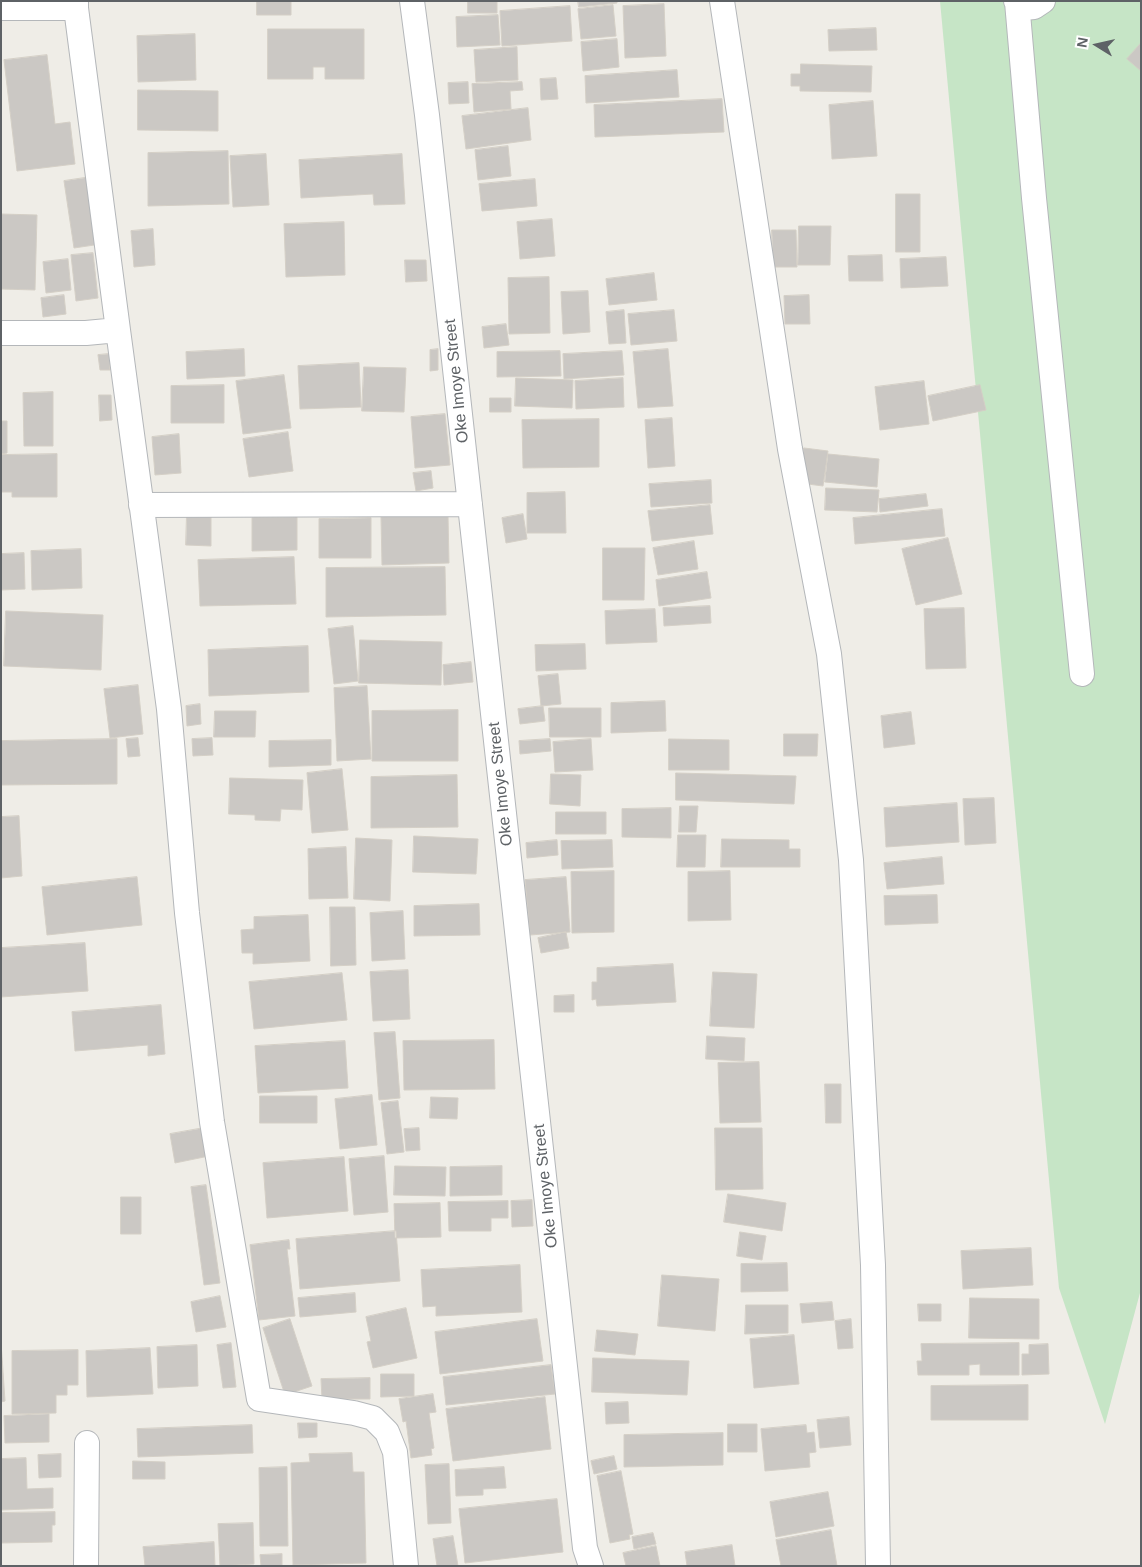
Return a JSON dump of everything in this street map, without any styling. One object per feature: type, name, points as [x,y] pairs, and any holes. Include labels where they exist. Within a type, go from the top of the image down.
[{"type":"street","name":"Oke Imoye Street","points":[[412,1],[427,115],[585,1548],[591,1566]]},
{"type":"street","points":[[722,1],[790,449],[829,654],[851,860],[873,1264],[878,1566]]},
{"type":"street","points":[[1016,2],[1024,8],[1034,7],[1043,1]]},
{"type":"street","points":[[1016,2],[1082,674]]},
{"type":"street","points":[[1,8],[76,4],[168,709],[186,914],[211,1113],[259,1399],[354,1413],[373,1418],[387,1432],[395,1452],[406,1566]]},
{"type":"street","points":[[1,333],[86,333],[118,330]]},
{"type":"street","points":[[141,505],[470,504]]},
{"type":"street","points":[[86,1566],[87,1442]]},
{"type":"green space","points":[[940,1],[1141,1],[1141,1289],[1105,1424],[1059,1288]]},
{"type":"building","points":[[257,1],[291,1],[291,15],[257,15]]},
{"type":"building","points":[[468,1],[497,1],[497,13],[468,13]]},
{"type":"building","points":[[578,1],[617,1],[617,3],[579,7]]},
{"type":"building","points":[[664,4],[666,56],[625,58],[623,6]]},
{"type":"building","points":[[613,5],[616,36],[581,39],[578,9]]},
{"type":"building","points":[[570,6],[572,41],[502,46],[500,11]]},
{"type":"building","points":[[498,15],[500,45],[457,47],[456,17]]},
{"type":"building","points":[[876,28],[877,50],[829,51],[828,30]]},
{"type":"building","points":[[268,29],[364,29],[364,79],[325,79],[325,67],[313,67],[313,79],[268,79]]},
{"type":"building","points":[[195,34],[196,80],[138,82],[137,36]]},
{"type":"building","points":[[617,39],[619,67],[583,71],[581,42]]},
{"type":"building","points":[[1141,43],[1141,71],[1127,59]]},
{"type":"building","points":[[517,47],[518,80],[476,82],[474,50]]},
{"type":"building","points":[[47,55],[55,124],[70,122],[75,164],[17,171],[4,60]]},
{"type":"building","points":[[801,64],[872,66],[871,92],[800,91],[800,86],[791,86],[791,74],[800,74]]},
{"type":"building","points":[[677,70],[679,97],[586,103],[585,76]]},
{"type":"building","points":[[556,78],[558,99],[541,100],[540,79]]},
{"type":"building","points":[[468,82],[469,103],[449,104],[448,83]]},
{"type":"building","points":[[522,82],[523,90],[510,91],[511,109],[474,112],[472,84]]},
{"type":"building","points":[[138,90],[218,91],[218,131],[138,130]]},
{"type":"building","points":[[722,99],[724,132],[595,137],[594,105]]},
{"type":"building","points":[[873,101],[877,156],[832,159],[829,105]]},
{"type":"building","points":[[528,108],[531,140],[466,149],[462,116]]},
{"type":"building","points":[[508,146],[511,176],[478,180],[475,150]]},
{"type":"building","points":[[228,151],[229,204],[148,206],[148,153]]},
{"type":"building","points":[[266,154],[269,205],[233,207],[230,156]]},
{"type":"building","points":[[402,154],[405,204],[374,205],[373,194],[301,198],[299,160]]},
{"type":"building","points":[[91,177],[101,244],[74,248],[64,181]]},
{"type":"building","points":[[535,179],[537,206],[482,211],[479,184]]},
{"type":"building","points":[[896,194],[920,194],[920,252],[896,252]]},
{"type":"building","points":[[1,214],[37,215],[35,290],[1,289]]},
{"type":"building","points":[[552,219],[555,256],[520,259],[517,222]]},
{"type":"building","points":[[344,222],[345,275],[286,277],[284,224]]},
{"type":"building","points":[[799,226],[831,226],[830,265],[798,265]]},
{"type":"building","points":[[153,229],[155,265],[134,267],[131,231]]},
{"type":"building","points":[[772,230],[796,230],[797,267],[773,267]]},
{"type":"building","points":[[93,253],[98,298],[76,301],[71,255]]},
{"type":"building","points":[[882,255],[883,281],[849,281],[848,256]]},
{"type":"building","points":[[946,257],[948,286],[901,288],[900,259]]},
{"type":"building","points":[[68,259],[71,290],[46,293],[43,262]]},
{"type":"building","points":[[405,260],[426,260],[427,281],[406,282]]},
{"type":"building","points":[[654,273],[657,300],[609,305],[606,279]]},
{"type":"building","points":[[549,277],[550,333],[509,334],[508,278]]},
{"type":"building","points":[[588,291],[590,332],[563,334],[561,292]]},
{"type":"building","points":[[64,295],[66,314],[43,317],[41,298]]},
{"type":"building","points":[[809,295],[810,324],[785,324],[784,296]]},
{"type":"building","points":[[624,310],[626,343],[609,344],[606,312]]},
{"type":"building","points":[[674,310],[677,341],[631,345],[628,314]]},
{"type":"building","points":[[506,324],[509,345],[484,348],[482,327]]},
{"type":"building","points":[[244,349],[245,376],[187,379],[186,352]]},
{"type":"building","points":[[438,349],[438,370],[430,371],[430,350]]},
{"type":"building","points":[[668,349],[673,406],[638,408],[633,352]]},
{"type":"building","points":[[560,351],[561,376],[497,377],[497,352]]},
{"type":"building","points":[[622,351],[624,375],[564,379],[563,354]]},
{"type":"building","points":[[109,354],[110,370],[100,370],[98,355]]},
{"type":"building","points":[[359,363],[361,407],[300,409],[298,366]]},
{"type":"building","points":[[364,367],[406,368],[404,412],[362,411]]},
{"type":"building","points":[[284,375],[291,428],[243,434],[236,381]]},
{"type":"building","points":[[516,378],[573,380],[572,408],[515,406]]},
{"type":"building","points":[[623,378],[624,407],[576,409],[575,381]]},
{"type":"building","points":[[924,381],[929,424],[880,430],[875,387]]},
{"type":"building","points":[[224,385],[224,423],[171,423],[171,386]]},
{"type":"building","points":[[980,385],[986,410],[933,421],[928,396]]},
{"type":"building","points":[[53,392],[53,446],[24,446],[23,393]]},
{"type":"building","points":[[99,395],[111,395],[112,420],[100,421]]},
{"type":"building","points":[[490,398],[511,398],[511,412],[490,412]]},
{"type":"building","points":[[445,414],[450,465],[415,468],[411,417]]},
{"type":"building","points":[[672,418],[675,466],[648,468],[645,420]]},
{"type":"building","points":[[599,419],[599,467],[523,468],[522,420]]},
{"type":"building","points":[[1,421],[7,421],[7,453],[1,454]]},
{"type":"building","points":[[288,432],[293,471],[249,477],[243,439]]},
{"type":"building","points":[[179,434],[181,473],[155,475],[152,437]]},
{"type":"building","points":[[804,448],[828,451],[823,486],[800,483]]},
{"type":"building","points":[[57,454],[57,497],[12,497],[12,492],[1,492],[1,455]]},
{"type":"building","points":[[828,454],[879,459],[877,487],[825,482]]},
{"type":"building","points":[[431,471],[433,488],[416,491],[413,473]]},
{"type":"building","points":[[711,480],[712,503],[651,507],[649,484]]},
{"type":"building","points":[[826,488],[879,490],[877,512],[825,510]]},
{"type":"building","points":[[565,492],[566,533],[527,533],[527,493]]},
{"type":"building","points":[[926,494],[928,506],[880,512],[879,499]]},
{"type":"building","points":[[710,505],[713,534],[652,541],[648,511]]},
{"type":"building","points":[[942,509],[945,536],[855,544],[853,518]]},
{"type":"building","points":[[187,514],[211,514],[211,546],[186,545]]},
{"type":"building","points":[[523,514],[527,539],[506,543],[502,518]]},
{"type":"building","points":[[448,515],[449,563],[382,565],[381,517]]},
{"type":"building","points":[[297,517],[297,550],[252,551],[252,518]]},
{"type":"building","points":[[371,518],[371,558],[319,558],[319,519]]},
{"type":"building","points":[[948,538],[962,594],[916,605],[902,549]]},
{"type":"building","points":[[694,541],[698,569],[658,575],[653,548]]},
{"type":"building","points":[[603,548],[645,548],[644,600],[603,600]]},
{"type":"building","points":[[81,549],[82,588],[32,590],[31,551]]},
{"type":"building","points":[[24,553],[25,589],[1,590],[1,554]]},
{"type":"building","points":[[294,557],[296,604],[200,606],[198,560]]},
{"type":"building","points":[[445,567],[446,615],[326,617],[326,568]]},
{"type":"building","points":[[707,572],[711,598],[659,606],[656,580]]},
{"type":"building","points":[[710,606],[711,623],[664,626],[663,608]]},
{"type":"building","points":[[964,608],[966,668],[926,669],[924,609]]},
{"type":"building","points":[[655,609],[657,642],[606,644],[605,611]]},
{"type":"building","points":[[6,611],[103,615],[101,670],[4,666]]},
{"type":"building","points":[[353,626],[358,681],[334,684],[328,629]]},
{"type":"building","points":[[360,640],[442,642],[441,685],[359,683]]},
{"type":"building","points":[[585,644],[586,669],[536,671],[535,645]]},
{"type":"building","points":[[308,646],[309,692],[209,696],[208,650]]},
{"type":"building","points":[[471,662],[473,682],[444,685],[443,665]]},
{"type":"building","points":[[558,674],[561,704],[541,706],[538,676]]},
{"type":"building","points":[[138,685],[143,734],[110,738],[104,689]]},
{"type":"building","points":[[367,686],[371,759],[337,761],[334,688]]},
{"type":"building","points":[[665,701],[666,731],[611,733],[611,703]]},
{"type":"building","points":[[200,704],[201,724],[187,726],[186,706]]},
{"type":"building","points":[[543,706],[545,721],[520,724],[518,709]]},
{"type":"building","points":[[549,708],[601,708],[601,737],[550,737]]},
{"type":"building","points":[[458,710],[458,761],[372,761],[372,711]]},
{"type":"building","points":[[215,711],[256,711],[255,737],[214,737]]},
{"type":"building","points":[[911,712],[915,744],[884,748],[881,716]]},
{"type":"building","points":[[784,734],[818,734],[817,756],[784,756]]},
{"type":"building","points":[[138,738],[140,756],[128,757],[126,739]]},
{"type":"building","points":[[212,738],[213,755],[193,756],[192,739]]},
{"type":"building","points":[[117,739],[117,784],[1,785],[1,741]]},
{"type":"building","points":[[550,739],[551,751],[520,754],[519,741]]},
{"type":"building","points":[[591,739],[593,770],[555,772],[553,742]]},
{"type":"building","points":[[669,739],[729,740],[729,770],[669,770]]},
{"type":"building","points":[[331,740],[331,765],[269,767],[269,741]]},
{"type":"building","points":[[342,769],[348,830],[312,833],[307,773]]},
{"type":"building","points":[[676,773],[796,776],[794,804],[676,800]]},
{"type":"building","points":[[551,774],[581,775],[580,806],[550,804]]},
{"type":"building","points":[[457,775],[458,827],[371,828],[371,777]]},
{"type":"building","points":[[230,778],[303,780],[302,810],[281,809],[280,821],[255,820],[255,815],[229,814]]},
{"type":"building","points":[[994,798],[996,843],[965,845],[963,799]]},
{"type":"building","points":[[957,803],[959,842],[886,847],[884,808]]},
{"type":"building","points":[[680,806],[698,806],[696,832],[679,832]]},
{"type":"building","points":[[671,808],[671,838],[622,837],[622,809]]},
{"type":"building","points":[[556,812],[606,812],[606,834],[556,834]]},
{"type":"building","points":[[19,816],[22,876],[1,878],[1,817]]},
{"type":"building","points":[[678,835],[706,835],[705,867],[677,867]]},
{"type":"building","points":[[414,836],[478,839],[476,874],[413,872]]},
{"type":"building","points":[[356,838],[392,840],[390,901],[354,899]]},
{"type":"building","points":[[722,839],[789,840],[789,849],[800,849],[800,867],[721,867]]},
{"type":"building","points":[[557,840],[558,855],[527,858],[526,843]]},
{"type":"building","points":[[612,840],[613,867],[562,869],[561,841]]},
{"type":"building","points":[[346,847],[348,898],[309,899],[308,849]]},
{"type":"building","points":[[942,857],[944,884],[887,889],[884,863]]},
{"type":"building","points":[[614,871],[614,932],[572,933],[571,872]]},
{"type":"building","points":[[730,871],[731,920],[688,921],[688,872]]},
{"type":"building","points":[[137,877],[142,925],[47,935],[42,887]]},
{"type":"building","points":[[566,877],[570,932],[530,935],[525,880]]},
{"type":"building","points":[[937,895],[938,923],[885,925],[884,896]]},
{"type":"building","points":[[479,904],[480,935],[414,936],[414,906]]},
{"type":"building","points":[[330,907],[355,907],[356,965],[331,966]]},
{"type":"building","points":[[403,911],[405,959],[372,961],[370,913]]},
{"type":"building","points":[[308,915],[310,961],[253,964],[253,953],[242,953],[241,930],[254,929],[254,917]]},
{"type":"building","points":[[566,932],[569,948],[541,953],[538,938]]},
{"type":"building","points":[[85,943],[88,991],[1,997],[1,948]]},
{"type":"building","points":[[673,964],[676,1002],[597,1006],[596,999],[592,1000],[592,982],[597,982],[597,968]]},
{"type":"building","points":[[408,970],[410,1019],[373,1021],[370,972]]},
{"type":"building","points":[[713,972],[757,974],[754,1028],[710,1026]]},
{"type":"building","points":[[342,973],[347,1020],[254,1029],[249,982]]},
{"type":"building","points":[[574,995],[574,1012],[554,1012],[554,996]]},
{"type":"building","points":[[161,1005],[165,1054],[148,1056],[148,1045],[75,1051],[72,1012]]},
{"type":"building","points":[[395,1032],[400,1098],[379,1100],[374,1033]]},
{"type":"building","points":[[707,1036],[745,1038],[744,1061],[706,1059]]},
{"type":"building","points":[[494,1040],[495,1089],[404,1090],[403,1041]]},
{"type":"building","points":[[345,1041],[348,1088],[258,1093],[255,1046]]},
{"type":"building","points":[[759,1062],[761,1122],[720,1123],[718,1063]]},
{"type":"building","points":[[825,1084],[841,1084],[841,1123],[826,1123]]},
{"type":"building","points":[[372,1095],[377,1145],[340,1149],[335,1099]]},
{"type":"building","points":[[260,1096],[317,1096],[317,1123],[260,1123]]},
{"type":"building","points":[[431,1097],[458,1098],[457,1119],[430,1118]]},
{"type":"building","points":[[398,1101],[404,1152],[387,1154],[381,1103]]},
{"type":"building","points":[[204,1128],[209,1156],[175,1163],[170,1134]]},
{"type":"building","points":[[419,1128],[420,1150],[406,1151],[404,1129]]},
{"type":"building","points":[[715,1128],[762,1128],[763,1189],[716,1190]]},
{"type":"building","points":[[384,1156],[388,1212],[354,1215],[349,1159]]},
{"type":"building","points":[[344,1157],[348,1211],[267,1218],[263,1163]]},
{"type":"building","points":[[395,1166],[446,1167],[445,1196],[394,1195]]},
{"type":"building","points":[[502,1166],[502,1195],[450,1196],[450,1167]]},
{"type":"building","points":[[206,1185],[220,1283],[204,1285],[191,1187]]},
{"type":"building","points":[[728,1194],[786,1203],[782,1231],[724,1222]]},
{"type":"building","points":[[121,1197],[141,1197],[141,1234],[121,1234]]},
{"type":"building","points":[[532,1200],[533,1226],[512,1227],[511,1201]]},
{"type":"building","points":[[508,1201],[508,1218],[491,1218],[491,1231],[449,1231],[448,1202]]},
{"type":"building","points":[[440,1203],[441,1237],[395,1238],[394,1204]]},
{"type":"building","points":[[396,1231],[400,1281],[300,1289],[296,1239]]},
{"type":"building","points":[[740,1232],[766,1236],[762,1260],[737,1256]]},
{"type":"building","points":[[289,1240],[290,1249],[287,1249],[295,1316],[259,1320],[250,1245]]},
{"type":"building","points":[[1031,1248],[1033,1285],[963,1289],[961,1251]]},
{"type":"building","points":[[787,1263],[788,1291],[741,1292],[741,1264]]},
{"type":"building","points":[[520,1265],[522,1312],[436,1316],[436,1306],[423,1307],[421,1270]]},
{"type":"building","points":[[662,1275],[719,1279],[715,1331],[658,1326]]},
{"type":"building","points":[[355,1293],[356,1312],[300,1317],[298,1298]]},
{"type":"building","points":[[220,1296],[226,1327],[196,1332],[191,1302]]},
{"type":"building","points":[[970,1298],[1039,1299],[1039,1339],[969,1338]]},
{"type":"building","points":[[832,1302],[834,1320],[802,1323],[800,1304]]},
{"type":"building","points":[[918,1304],[941,1304],[941,1321],[919,1321]]},
{"type":"building","points":[[746,1305],[788,1305],[788,1333],[745,1334]]},
{"type":"building","points":[[406,1308],[417,1358],[373,1368],[367,1342],[371,1341],[366,1317]]},
{"type":"building","points":[[290,1319],[312,1386],[285,1395],[263,1328]]},
{"type":"building","points":[[537,1319],[543,1361],[440,1374],[435,1332]]},
{"type":"building","points":[[851,1319],[853,1348],[838,1349],[835,1321]]},
{"type":"building","points":[[597,1330],[638,1334],[635,1355],[595,1351]]},
{"type":"building","points":[[794,1335],[799,1384],[754,1388],[750,1339]]},
{"type":"building","points":[[1,1342],[5,1401],[1,1402]]},
{"type":"building","points":[[231,1343],[236,1387],[223,1388],[217,1345]]},
{"type":"building","points":[[1019,1343],[1019,1375],[980,1375],[980,1364],[969,1365],[969,1375],[918,1375],[917,1361],[922,1361],[921,1344]]},
{"type":"building","points":[[1048,1344],[1049,1374],[1022,1375],[1022,1354],[1029,1354],[1029,1345]]},
{"type":"building","points":[[197,1345],[198,1386],[158,1388],[157,1347]]},
{"type":"building","points":[[150,1348],[153,1394],[87,1397],[86,1351]]},
{"type":"building","points":[[78,1350],[78,1385],[67,1385],[67,1395],[56,1395],[56,1413],[12,1414],[12,1351]]},
{"type":"building","points":[[593,1358],[689,1361],[687,1395],[592,1392]]},
{"type":"building","points":[[551,1365],[555,1394],[446,1405],[443,1377]]},
{"type":"building","points":[[381,1374],[414,1374],[414,1396],[381,1397]]},
{"type":"building","points":[[370,1378],[370,1399],[322,1399],[321,1379]]},
{"type":"building","points":[[1028,1385],[1028,1420],[931,1420],[931,1386]]},
{"type":"building","points":[[433,1394],[436,1412],[429,1413],[434,1448],[431,1449],[432,1455],[411,1458],[406,1421],[403,1422],[399,1399]]},
{"type":"building","points":[[545,1397],[551,1449],[453,1461],[446,1409]]},
{"type":"building","points":[[628,1402],[629,1423],[606,1424],[605,1403]]},
{"type":"building","points":[[49,1414],[49,1442],[5,1443],[4,1416]]},
{"type":"building","points":[[849,1417],[851,1445],[820,1448],[817,1420]]},
{"type":"building","points":[[298,1423],[317,1423],[317,1437],[299,1438]]},
{"type":"building","points":[[728,1424],[757,1424],[757,1452],[728,1452]]},
{"type":"building","points":[[252,1425],[253,1453],[138,1457],[137,1429]]},
{"type":"building","points":[[806,1425],[807,1433],[814,1432],[816,1452],[809,1453],[810,1467],[765,1471],[761,1429]]},
{"type":"building","points":[[723,1433],[723,1465],[624,1467],[624,1435]]},
{"type":"building","points":[[352,1453],[353,1472],[364,1472],[366,1563],[293,1565],[291,1463],[310,1462],[309,1454]]},
{"type":"building","points":[[61,1454],[61,1477],[39,1478],[38,1455]]},
{"type":"building","points":[[614,1456],[617,1469],[594,1474],[591,1461]]},
{"type":"building","points":[[26,1458],[27,1489],[53,1488],[53,1508],[1,1510],[1,1459]]},
{"type":"building","points":[[133,1461],[165,1462],[165,1479],[133,1479]]},
{"type":"building","points":[[449,1464],[451,1523],[428,1524],[425,1465]]},
{"type":"building","points":[[287,1467],[288,1546],[260,1546],[259,1468]]},
{"type":"building","points":[[504,1467],[506,1488],[483,1489],[483,1495],[456,1496],[455,1470]]},
{"type":"building","points":[[621,1471],[633,1534],[629,1535],[630,1539],[610,1543],[597,1476]]},
{"type":"building","points":[[828,1492],[834,1526],[776,1537],[770,1502]]},
{"type":"building","points":[[557,1499],[563,1552],[465,1563],[459,1509]]},
{"type":"building","points":[[55,1512],[55,1525],[52,1525],[52,1542],[1,1543],[1,1513]]},
{"type":"building","points":[[253,1523],[254,1564],[220,1566],[218,1524]]},
{"type":"building","points":[[831,1530],[837,1566],[781,1566],[776,1540]]},
{"type":"building","points":[[653,1533],[656,1544],[634,1549],[632,1537]]},
{"type":"building","points":[[453,1536],[458,1566],[437,1566],[433,1539]]},
{"type":"building","points":[[214,1542],[215,1566],[145,1566],[143,1547]]},
{"type":"building","points":[[732,1545],[735,1566],[687,1566],[685,1552]]},
{"type":"building","points":[[656,1546],[660,1566],[626,1566],[623,1553]]},
{"type":"building","points":[[282,1554],[282,1566],[261,1566],[260,1555]]}]
